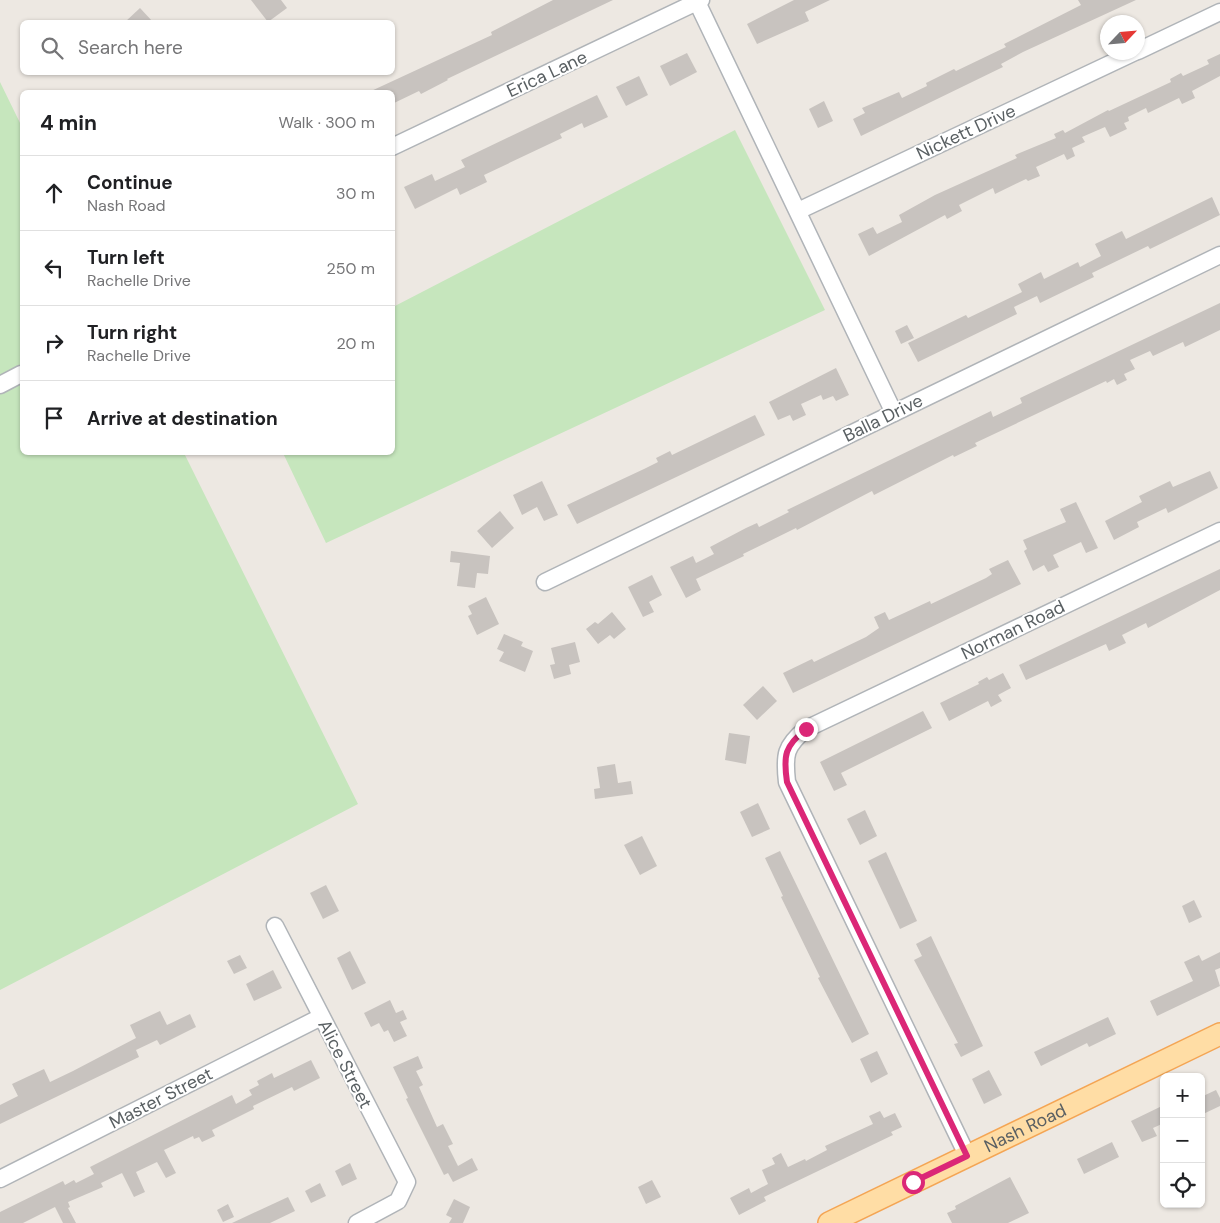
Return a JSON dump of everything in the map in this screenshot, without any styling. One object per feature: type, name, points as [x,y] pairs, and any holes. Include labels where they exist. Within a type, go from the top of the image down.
[{"type":"main road","name":"Nash Road","points":[[829,1223],[1220,1034]]},
{"type":"street","name":"Erica Lane","points":[[395,146],[699,1]]},
{"type":"street","points":[[699,1],[894,413]]},
{"type":"street","name":"Nickett Drive","points":[[1145,48],[1220,12]]},
{"type":"street","name":"Nickett Drive","points":[[798,212],[1119,60]]},
{"type":"street","name":"Balla Drive","points":[[545,582],[1220,255]]},
{"type":"street","points":[[0,385],[20,375]]},
{"type":"street","name":"Norman Road","points":[[967,1156],[787,782],[784,758],[792,740],[806,729],[1220,531]]},
{"type":"street","name":"Alice Street","points":[[275,926],[407,1182],[398,1201],[356,1223]]},
{"type":"street","name":"Master Street","points":[[0,1179],[321,1017]]},
{"type":"green space","points":[[0,82],[20,123],[20,455],[185,455],[358,804],[0,990]]},
{"type":"green space","points":[[735,130],[825,310],[326,543],[284,455],[395,455],[395,306]]},
{"type":"building","points":[[251,0],[281,0],[287,8],[271,20],[266,20]]},
{"type":"building","points":[[553,0],[613,0],[447,79],[421,94],[419,91],[395,103],[395,90],[373,90],[492,35],[491,32]]},
{"type":"building","points":[[794,0],[830,0],[805,12],[809,21],[757,44],[747,24]]},
{"type":"building","points":[[1078,0],[1136,0],[1023,52],[1001,64],[1003,67],[861,136],[853,119],[865,113],[862,108],[899,92],[902,98],[927,86],[926,83],[954,69],[956,71],[1006,47],[1004,44],[1081,5]]},
{"type":"building","points":[[140,8],[151,20],[127,20]]},
{"type":"building","points":[[687,53],[697,72],[670,86],[660,66]]},
{"type":"building","points":[[1220,54],[1220,76],[1192,91],[1195,98],[1182,104],[1179,98],[1148,113],[1146,108],[1128,117],[1129,121],[1124,123],[1127,129],[1110,137],[1105,127],[1082,137],[1085,142],[1072,148],[1075,156],[1067,160],[1064,154],[1036,167],[1040,176],[1028,181],[1026,179],[995,194],[993,188],[959,205],[962,211],[947,219],[945,215],[869,256],[858,234],[873,227],[877,234],[902,222],[899,215],[935,195],[1017,158],[1015,155],[1056,138],[1054,134],[1063,130],[1065,133],[1108,110],[1171,82],[1170,79],[1181,73],[1183,76],[1209,64],[1207,60]]},
{"type":"building","points":[[639,76],[648,95],[626,106],[616,87]]},
{"type":"building","points":[[597,95],[608,117],[584,128],[582,123],[560,134],[562,138],[484,175],[487,182],[460,195],[457,188],[415,209],[404,187],[432,174],[435,181],[465,167],[461,160]]},
{"type":"building","points":[[824,101],[833,121],[818,128],[809,109]]},
{"type":"building","points":[[1212,197],[1220,215],[1150,249],[1148,246],[1092,273],[1094,277],[1040,303],[1037,296],[1014,307],[1017,314],[918,362],[908,343],[966,315],[968,318],[1022,292],[1018,284],[1041,272],[1044,279],[1078,262],[1080,267],[1101,256],[1095,244],[1122,231],[1126,239]]},
{"type":"building","points":[[1220,303],[1220,330],[1185,347],[1183,342],[1153,356],[1150,351],[1130,360],[1135,369],[1124,374],[1127,380],[1117,385],[1114,379],[1107,383],[1106,381],[975,443],[977,446],[954,457],[953,455],[874,495],[872,491],[797,530],[796,528],[743,554],[744,556],[696,579],[701,590],[686,598],[670,567],[693,556],[696,563],[714,554],[710,547],[746,528],[757,523],[759,527],[789,512],[787,510],[991,411],[993,417],[1022,403],[1020,398]]},
{"type":"building","points":[[907,325],[914,338],[901,344],[895,331]]},
{"type":"building","points":[[836,368],[849,395],[836,401],[833,396],[823,400],[821,395],[801,404],[806,415],[793,421],[790,415],[778,420],[769,402]]},
{"type":"building","points":[[755,415],[765,435],[577,524],[567,505],[658,462],[656,458],[670,451],[672,455]]},
{"type":"building","points":[[1210,471],[1218,488],[1168,513],[1166,508],[1137,522],[1139,527],[1114,540],[1105,521],[1142,502],[1139,496],[1170,481],[1173,487]]},
{"type":"building","points":[[542,481],[558,515],[544,521],[537,507],[522,515],[513,495]]},
{"type":"building","points":[[1076,502],[1098,548],[1086,553],[1081,542],[1053,555],[1059,567],[1048,572],[1044,565],[1033,571],[1024,551],[1027,549],[1023,540],[1066,522],[1060,509]]},
{"type":"building","points":[[500,511],[514,528],[492,548],[477,531]]},
{"type":"building","points":[[451,551],[490,556],[488,574],[477,573],[475,588],[457,586],[460,563],[450,562]]},
{"type":"building","points":[[1008,560],[1021,584],[793,693],[783,673],[812,659],[814,662],[866,637],[879,628],[874,617],[885,612],[889,620],[930,601],[931,604],[986,578],[992,574],[989,569]]},
{"type":"building","points":[[1220,569],[1220,590],[1148,628],[1146,623],[1122,635],[1126,643],[1109,651],[1106,644],[1026,680],[1019,665]]},
{"type":"building","points":[[652,575],[662,595],[649,602],[654,612],[643,617],[628,587]]},
{"type":"building","points":[[486,597],[499,624],[477,635],[468,616],[472,614],[468,606]]},
{"type":"building","points":[[612,612],[626,629],[614,639],[610,635],[598,644],[586,629],[595,622],[598,624]]},
{"type":"building","points":[[504,634],[523,642],[521,646],[533,651],[525,672],[499,661],[504,652],[497,649]]},
{"type":"building","points":[[575,642],[580,662],[569,665],[571,674],[554,679],[550,665],[555,664],[551,648]]},
{"type":"building","points":[[1003,673],[1011,688],[998,695],[1002,701],[991,707],[988,701],[949,721],[940,703],[979,684],[978,682],[987,677],[989,680]]},
{"type":"building","points":[[763,686],[777,701],[757,720],[743,705]]},
{"type":"building","points":[[923,711],[932,728],[841,773],[847,785],[834,791],[820,762]]},
{"type":"building","points":[[729,733],[750,736],[746,764],[725,760]]},
{"type":"building","points":[[615,764],[618,783],[631,781],[633,794],[595,799],[594,789],[600,788],[597,767]]},
{"type":"building","points":[[758,803],[770,829],[752,837],[740,812]]},
{"type":"building","points":[[865,810],[877,836],[860,845],[847,819]]},
{"type":"building","points":[[642,836],[657,866],[640,875],[624,845]]},
{"type":"building","points":[[780,851],[869,1034],[852,1043],[818,978],[820,977],[781,897],[783,896],[765,858]]},
{"type":"building","points":[[886,852],[917,921],[900,929],[868,861]]},
{"type":"building","points":[[326,885],[339,911],[323,919],[310,893]]},
{"type":"building","points":[[1194,900],[1202,917],[1189,923],[1182,906]]},
{"type":"building","points":[[931,936],[983,1046],[961,1057],[954,1044],[958,1043],[914,960],[922,956],[916,944]]},
{"type":"building","points":[[350,951],[366,983],[352,990],[337,958]]},
{"type":"building","points":[[1220,952],[1220,968],[1215,970],[1220,986],[1157,1016],[1150,1001],[1193,981],[1184,962],[1199,955],[1202,961]]},
{"type":"building","points":[[240,955],[247,968],[234,974],[227,961]]},
{"type":"building","points":[[273,970],[282,988],[254,1001],[246,984]]},
{"type":"building","points":[[390,1000],[396,1013],[403,1010],[407,1019],[400,1022],[407,1036],[394,1042],[388,1030],[384,1032],[379,1023],[371,1027],[364,1013]]},
{"type":"building","points":[[160,1011],[167,1025],[190,1014],[196,1027],[160,1045],[157,1040],[136,1050],[139,1057],[0,1124],[0,1105],[18,1096],[12,1084],[44,1069],[50,1082],[73,1071],[136,1038],[130,1025]]},
{"type":"building","points":[[1108,1017],[1116,1034],[1089,1047],[1087,1043],[1041,1066],[1034,1052]]},
{"type":"building","points":[[877,1051],[888,1074],[871,1083],[860,1059]]},
{"type":"building","points":[[418,1056],[423,1068],[416,1071],[423,1085],[419,1087],[437,1127],[443,1124],[453,1144],[448,1146],[458,1166],[472,1158],[478,1170],[453,1182],[448,1173],[444,1175],[406,1099],[408,1098],[393,1067]]},
{"type":"building","points":[[311,1060],[320,1078],[294,1091],[292,1087],[253,1106],[254,1109],[212,1130],[215,1136],[202,1142],[199,1137],[194,1139],[193,1136],[164,1150],[176,1173],[166,1178],[157,1162],[136,1172],[145,1192],[134,1197],[122,1173],[101,1183],[103,1187],[68,1202],[70,1207],[68,1208],[76,1223],[63,1223],[55,1207],[23,1223],[0,1223],[0,1212],[63,1181],[65,1185],[74,1180],[76,1183],[94,1174],[90,1167],[232,1095],[236,1104],[252,1095],[249,1090],[259,1085],[257,1081],[272,1073],[274,1078]]},
{"type":"building","points":[[989,1070],[1002,1095],[984,1104],[972,1079]]},
{"type":"building","points":[[1216,1090],[1220,1098],[1220,1106],[1205,1113],[1205,1095]]},
{"type":"building","points":[[1160,1107],[1160,1125],[1153,1128],[1157,1136],[1142,1142],[1131,1121]]},
{"type":"building","points":[[880,1111],[884,1118],[895,1113],[902,1127],[891,1132],[893,1135],[764,1197],[766,1201],[739,1215],[730,1198],[749,1188],[751,1193],[768,1184],[762,1170],[775,1164],[772,1158],[781,1153],[788,1167],[805,1159],[806,1161],[827,1150],[825,1146],[873,1124],[869,1116]]},
{"type":"building","points":[[1112,1142],[1119,1157],[1084,1174],[1077,1159]]},
{"type":"building","points":[[350,1163],[357,1179],[342,1186],[335,1171]]},
{"type":"building","points":[[1010,1177],[1029,1213],[1008,1223],[952,1223],[947,1213],[956,1209],[955,1206]]},
{"type":"building","points":[[652,1180],[661,1197],[646,1204],[638,1187]]},
{"type":"building","points":[[320,1183],[326,1196],[311,1203],[305,1191]]},
{"type":"building","points":[[288,1197],[295,1211],[270,1223],[232,1223]]},
{"type":"building","points":[[454,1199],[470,1207],[463,1223],[449,1223],[452,1218],[446,1215]]},
{"type":"building","points":[[228,1204],[234,1217],[223,1222],[217,1210]]},
{"type":"route","points":[[806,729],[792,740],[784,758],[787,782],[967,1156],[913,1182]]}]
